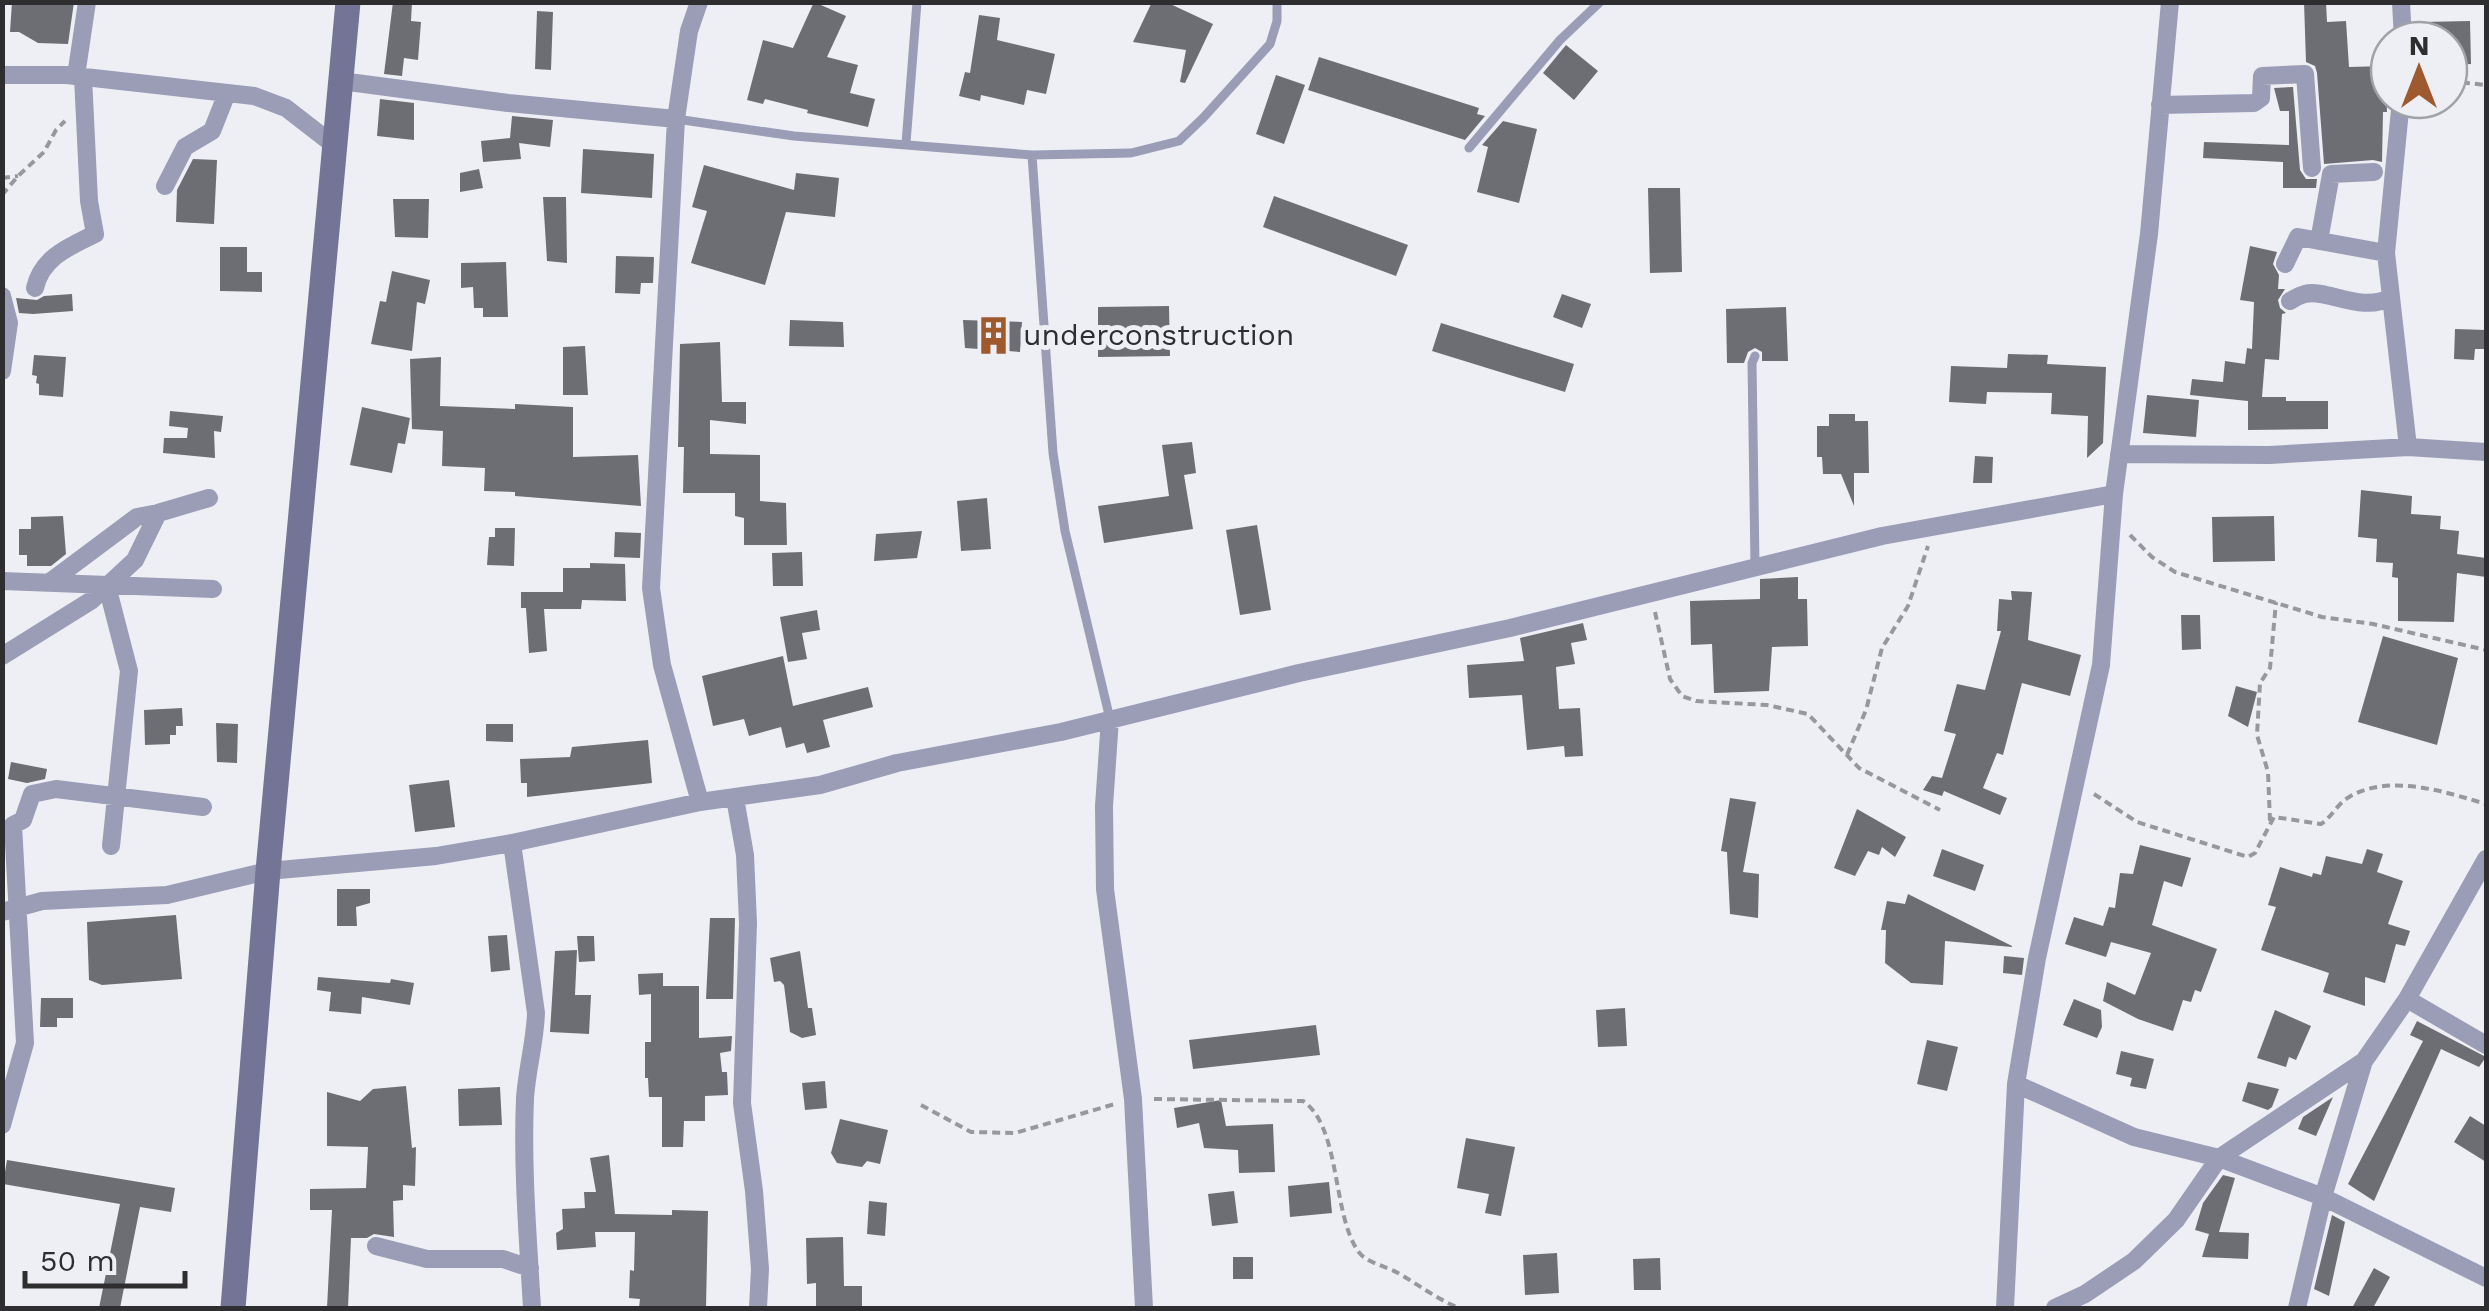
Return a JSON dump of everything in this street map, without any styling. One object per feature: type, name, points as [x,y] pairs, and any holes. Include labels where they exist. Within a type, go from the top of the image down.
[{"type":"main road","points":[[232,1308],[348,2]]},
{"type":"street","points":[[35,288],[46,264],[59,252],[95,234],[80,77],[88,2]]},
{"type":"street","points":[[698,2],[689,31],[676,118],[651,588],[662,664],[700,802]]},
{"type":"street","points":[[2005,1308],[2016,1084],[2037,958],[2102,664],[2114,494],[2149,234],[2170,2]]},
{"type":"street","points":[[2160,104],[2254,103],[2261,98],[2262,76],[2305,74],[2312,168]]},
{"type":"street","points":[[2,76],[80,77],[254,96],[286,108],[335,146]]},
{"type":"street","points":[[341,81],[508,104],[676,118]]},
{"type":"street","points":[[165,186],[185,147],[212,131],[228,93]]},
{"type":"street","points":[[2399,120],[2386,253],[2408,447]]},
{"type":"street","points":[[2318,240],[2330,174],[2374,172]]},
{"type":"street","points":[[2285,264],[2298,237],[2386,253]]},
{"type":"street","points":[[2290,300],[2308,292],[2348,301],[2383,302],[2391,297]]},
{"type":"street","points":[[2,296],[10,324],[2,371]]},
{"type":"street","points":[[2119,454],[2269,455],[2408,447],[2486,452]]},
{"type":"street","points":[[9,910],[42,901],[168,895],[268,871],[436,856],[512,844],[700,802],[820,785],[897,763],[976,750],[1645,596],[1755,565],[1934,526],[2114,494]]},
{"type":"street","points":[[50,582],[137,517],[209,498]]},
{"type":"street","points":[[2,656],[92,600],[135,560],[158,513]]},
{"type":"street","points":[[2,580],[213,589]]},
{"type":"street","points":[[107,586],[129,670],[112,846]]},
{"type":"street","points":[[1110,720],[1104,806],[1105,890],[1134,1099],[1144,1308]]},
{"type":"street","points":[[2,1125],[25,1043],[9,910],[13,825],[23,820],[32,794],[56,789],[203,806]]},
{"type":"street","points":[[735,798],[747,906],[742,1103],[754,1191],[760,1268],[758,1308]]},
{"type":"street","points":[[512,844],[536,1013],[525,1094],[532,1308]]},
{"type":"street","points":[[2296,1308],[2364,1061],[2407,1000],[2486,859]]},
{"type":"street","points":[[2407,1000],[2486,1046]]},
{"type":"street","points":[[2054,1308],[2085,1294],[2134,1261],[2176,1220],[2219,1158],[2364,1061]]},
{"type":"street","points":[[2016,1084],[2134,1137],[2219,1158],[2324,1197],[2486,1278]]},
{"type":"street","points":[[376,1246],[427,1260],[504,1259],[530,1268]]},
{"type":"lane","points":[[906,143],[917,2]]},
{"type":"lane","points":[[676,118],[794,136],[1032,155],[1130,153],[1179,141],[1270,44],[1277,21],[1277,2]]},
{"type":"lane","points":[[1469,148],[1560,40],[1600,2]]},
{"type":"lane","points":[[1032,155],[1052,453],[1065,532],[1110,720]]},
{"type":"lane","points":[[1755,356],[1755,565]]},
{"type":"path","points":[[2,194],[44,152],[70,114]]},
{"type":"path","points":[[2,178],[18,176]]},
{"type":"path","points":[[2112,518],[2152,557],[2175,572],[2322,617],[2373,624],[2486,650]]},
{"type":"path","points":[[1847,755],[1866,710],[1882,648],[1908,606],[1934,526]]},
{"type":"path","points":[[1645,596],[1656,612],[1670,679],[1682,696],[1696,702],[1793,709],[1815,719],[1859,768],[1940,810]]},
{"type":"path","points":[[2270,822],[2268,772],[2257,734],[2260,683],[2270,668],[2276,602]]},
{"type":"path","points":[[2076,784],[2117,806],[2137,822],[2248,857],[2255,852],[2274,817],[2321,824],[2351,796],[2405,786],[2434,789],[2486,804]]},
{"type":"path","points":[[921,1105],[971,1132],[1015,1133],[1134,1099],[1303,1101],[1313,1108],[1324,1134],[1350,1236],[1361,1256],[1459,1308]]},
{"type":"building","points":[[12,2],[74,2],[68,44],[38,43],[19,32],[10,32]]},
{"type":"building","points":[[393,2],[412,2],[411,21],[421,22],[418,60],[404,58],[402,76],[384,74]]},
{"type":"building","points":[[814,2],[846,16],[827,57],[858,65],[850,93],[875,99],[868,127],[765,99],[763,104],[747,100],[763,40],[793,48]]},
{"type":"building","points":[[1152,2],[1166,2],[1213,24],[1185,83],[1180,82],[1186,50],[1133,42]]},
{"type":"building","points":[[2304,2],[2326,2],[2327,22],[2346,21],[2349,67],[2369,66],[2369,120],[2383,120],[2382,162],[2324,164],[2317,73],[2315,66],[2306,62]]},
{"type":"building","points":[[537,11],[553,12],[551,70],[535,69]]},
{"type":"building","points":[[979,15],[1000,18],[997,40],[1055,54],[1046,94],[1027,90],[1024,105],[981,95],[980,101],[959,96],[965,72],[970,73]]},
{"type":"building","points":[[2469,21],[2471,64],[2469,64]]},
{"type":"building","points":[[1566,45],[1598,71],[1574,100],[1543,73]]},
{"type":"building","points":[[1319,57],[1479,108],[1477,114],[1485,116],[1465,140],[1308,90]]},
{"type":"building","points":[[1276,75],[1305,85],[1284,144],[1256,134]]},
{"type":"building","points":[[2293,87],[2300,170],[2306,179],[2317,179],[2316,188],[2283,188],[2283,162],[2203,158],[2204,142],[2289,145],[2289,111],[2280,111],[2274,88]]},
{"type":"building","points":[[380,99],[414,103],[414,140],[377,136]]},
{"type":"building","points":[[512,116],[553,120],[550,147],[519,143],[521,159],[483,162],[481,141],[510,138]]},
{"type":"building","points":[[1503,121],[1537,129],[1519,203],[1477,192],[1488,147],[1482,145]]},
{"type":"building","points":[[583,149],[654,154],[652,198],[581,193]]},
{"type":"building","points":[[193,159],[217,160],[214,224],[176,222],[177,190]]},
{"type":"building","points":[[704,165],[794,190],[796,173],[839,178],[835,217],[786,212],[765,285],[691,263],[707,211],[692,207]]},
{"type":"building","points":[[479,169],[483,188],[460,192],[460,173]]},
{"type":"building","points":[[1648,188],[1680,188],[1682,272],[1650,273]]},
{"type":"building","points":[[1274,196],[1408,245],[1396,276],[1263,227]]},
{"type":"building","points":[[543,197],[566,197],[567,263],[547,261]]},
{"type":"building","points":[[393,199],[429,199],[428,238],[395,237]]},
{"type":"building","points":[[2250,246],[2277,252],[2273,264],[2279,275],[2278,289],[2285,289],[2278,300],[2286,313],[2282,314],[2279,360],[2265,359],[2262,397],[2328,401],[2328,429],[2248,430],[2248,401],[2190,395],[2192,379],[2223,382],[2225,361],[2245,364],[2247,348],[2252,349],[2254,302],[2240,300]]},
{"type":"building","points":[[220,247],[247,247],[247,272],[262,272],[262,292],[220,291]]},
{"type":"building","points":[[616,256],[654,257],[653,283],[641,283],[640,294],[615,293]]},
{"type":"building","points":[[506,262],[508,317],[483,317],[483,308],[474,308],[473,287],[461,288],[461,263]]},
{"type":"building","points":[[392,271],[430,280],[425,304],[417,302],[412,351],[371,344],[380,301],[386,302]]},
{"type":"building","points":[[72,294],[73,311],[19,313],[16,298],[37,300]]},
{"type":"building","points":[[1562,294],[1591,304],[1582,328],[1553,317]]},
{"type":"building","points":[[1169,306],[1170,356],[1098,357],[1098,307]]},
{"type":"building","points":[[1786,307],[1788,361],[1762,361],[1762,352],[1755,348],[1748,352],[1744,363],[1727,363],[1726,309]]},
{"type":"building","points":[[790,320],[843,322],[844,347],[789,346]]},
{"type":"building","name":"underconstruction","points":[[963,320],[1022,322],[1020,352],[965,348]]},
{"type":"building","points":[[1441,323],[1574,364],[1565,392],[1432,351]]},
{"type":"building","points":[[2455,329],[2486,330],[2486,349],[2475,349],[2474,360],[2454,359]]},
{"type":"building","points":[[720,342],[722,402],[746,402],[746,424],[710,420],[710,454],[760,455],[760,501],[786,503],[787,545],[744,545],[744,518],[735,516],[735,493],[683,493],[684,447],[678,447],[680,344]]},
{"type":"building","points":[[585,346],[588,395],[563,395],[563,347]]},
{"type":"building","points":[[2008,354],[2048,355],[2047,364],[2106,367],[2103,443],[2087,458],[2088,416],[2051,414],[2052,393],[1987,392],[1986,404],[1949,402],[1951,366],[2007,368]]},
{"type":"building","points":[[34,355],[66,357],[63,397],[39,395],[37,376],[32,375]]},
{"type":"building","points":[[441,357],[440,406],[573,407],[573,457],[638,455],[641,506],[484,491],[485,468],[442,466],[443,431],[412,429],[410,359]]},
{"type":"building","points":[[2147,395],[2199,400],[2196,437],[2143,433]]},
{"type":"building","points":[[362,407],[410,418],[405,444],[398,443],[392,473],[350,465]]},
{"type":"building","points":[[170,411],[223,416],[221,432],[214,431],[215,458],[163,453],[164,438],[187,438],[188,428],[169,426]]},
{"type":"building","points":[[1829,414],[1855,414],[1855,421],[1868,421],[1869,473],[1854,473],[1854,506],[1841,474],[1823,474],[1822,457],[1817,457],[1817,426],[1829,426]]},
{"type":"building","points":[[1192,442],[1196,473],[1184,475],[1193,529],[1104,543],[1098,506],[1169,496],[1162,445]]},
{"type":"building","points":[[1975,456],[1993,457],[1992,483],[1973,483]]},
{"type":"building","points":[[2361,490],[2412,496],[2411,514],[2441,516],[2440,529],[2459,531],[2457,554],[2486,558],[2486,577],[2457,573],[2454,622],[2398,621],[2398,578],[2392,577],[2393,563],[2376,562],[2377,539],[2358,537]]},
{"type":"building","points":[[987,498],[991,549],[961,551],[957,501]]},
{"type":"building","points":[[63,516],[66,554],[51,566],[27,566],[27,555],[19,555],[19,529],[31,529],[31,517]]},
{"type":"building","points":[[2274,516],[2275,561],[2213,562],[2212,517]]},
{"type":"building","points":[[1257,525],[1271,610],[1240,615],[1226,530]]},
{"type":"building","points":[[495,528],[515,528],[514,566],[487,565],[489,537],[495,537]]},
{"type":"building","points":[[922,531],[917,558],[874,561],[876,534]]},
{"type":"building","points":[[615,532],[641,533],[640,558],[614,557]]},
{"type":"building","points":[[802,552],[803,586],[773,586],[772,553]]},
{"type":"building","points":[[590,563],[625,564],[626,601],[582,600],[581,609],[544,609],[547,651],[529,653],[521,592],[563,592],[563,568],[590,568]]},
{"type":"building","points":[[1798,577],[1798,599],[1807,599],[1808,646],[1772,647],[1769,691],[1714,693],[1712,644],[1691,645],[1690,601],[1760,599],[1760,579]]},
{"type":"building","points":[[2011,591],[2032,592],[2028,640],[2081,655],[2070,696],[2022,683],[2003,755],[1997,753],[1983,788],[2007,798],[2000,815],[1944,791],[1942,796],[1923,790],[1932,776],[1942,778],[1956,734],[1944,731],[1957,684],[1985,690],[2001,631],[1997,631],[1999,599],[2012,600]]},
{"type":"building","points":[[817,610],[820,630],[802,633],[807,659],[788,662],[780,617]]},
{"type":"building","points":[[2181,615],[2200,615],[2201,649],[2182,650]]},
{"type":"building","points":[[1583,623],[1587,640],[1571,643],[1575,664],[1556,667],[1559,709],[1580,708],[1583,756],[1565,757],[1564,746],[1527,750],[1522,695],[1469,698],[1467,665],[1524,661],[1520,638]]},
{"type":"building","points":[[2383,636],[2458,658],[2437,745],[2358,722]]},
{"type":"building","points":[[783,656],[793,706],[868,687],[873,707],[823,720],[830,747],[807,753],[804,743],[786,748],[781,727],[749,736],[744,719],[713,726],[702,676]]},
{"type":"building","points":[[2236,686],[2257,692],[2248,727],[2228,716]]},
{"type":"building","points":[[182,708],[183,726],[176,726],[170,744],[145,745],[144,710]]},
{"type":"building","points":[[216,723],[238,724],[237,763],[217,762]]},
{"type":"building","points":[[486,724],[513,724],[513,742],[486,741]]},
{"type":"building","points":[[648,740],[652,783],[527,797],[527,783],[521,783],[520,759],[570,757],[572,747]]},
{"type":"building","points":[[11,762],[47,769],[45,779],[27,783],[8,779]]},
{"type":"building","points":[[449,780],[455,827],[415,832],[409,785]]},
{"type":"building","points":[[1730,798],[1756,802],[1743,872],[1759,874],[1758,918],[1730,914],[1727,852],[1721,851]]},
{"type":"building","points":[[1857,809],[1906,837],[1895,857],[1882,847],[1879,855],[1868,851],[1855,876],[1834,868]]},
{"type":"building","points":[[2140,845],[2191,858],[2182,887],[2164,881],[2152,925],[2217,949],[2201,992],[2195,990],[2191,1002],[2183,1000],[2173,1031],[2103,1001],[2107,982],[2135,995],[2151,953],[2111,942],[2106,957],[2065,944],[2074,917],[2103,926],[2109,907],[2115,908],[2120,873],[2133,874]]},
{"type":"building","points":[[1942,849],[1984,865],[1975,891],[1933,876]]},
{"type":"building","points":[[2367,849],[2383,854],[2377,872],[2403,881],[2388,924],[2410,931],[2405,946],[2396,944],[2385,983],[2365,977],[2365,1006],[2323,992],[2329,973],[2261,950],[2276,907],[2268,905],[2280,867],[2312,877],[2313,873],[2321,875],[2326,856],[2362,864]]},
{"type":"building","points":[[337,889],[370,889],[370,903],[356,907],[357,926],[337,926]]},
{"type":"building","points":[[1908,894],[2012,947],[1945,941],[1943,985],[1911,983],[1885,963],[1886,930],[1881,930],[1887,901],[1905,904]]},
{"type":"building","points":[[176,915],[182,979],[102,985],[89,980],[87,922]]},
{"type":"building","points":[[710,918],[735,918],[733,999],[706,999]]},
{"type":"building","points":[[507,935],[510,970],[491,972],[488,936]]},
{"type":"building","points":[[577,936],[594,936],[595,961],[579,962]]},
{"type":"building","points":[[577,950],[575,995],[591,995],[589,1034],[550,1032],[555,951]]},
{"type":"building","points":[[800,951],[816,1035],[802,1038],[790,1032],[784,985],[774,982],[770,958]]},
{"type":"building","points":[[2004,956],[2024,958],[2022,975],[2003,973]]},
{"type":"building","points":[[663,973],[663,986],[699,986],[699,1038],[732,1036],[731,1051],[720,1053],[722,1072],[727,1072],[728,1095],[705,1096],[705,1121],[684,1121],[683,1147],[662,1147],[662,1097],[649,1097],[645,1078],[645,1042],[651,1042],[651,994],[639,995],[638,974]]},
{"type":"building","points":[[318,977],[414,983],[410,1005],[362,997],[361,1014],[329,1011],[331,992],[317,990]]},
{"type":"building","points":[[41,998],[73,998],[73,1018],[57,1018],[57,1027],[40,1027]]},
{"type":"building","points":[[2074,999],[2101,1010],[2102,1027],[2097,1038],[2063,1025]]},
{"type":"building","points":[[1625,1008],[1627,1046],[1598,1047],[1596,1010]]},
{"type":"building","points":[[2275,1010],[2311,1026],[2296,1060],[2289,1057],[2286,1067],[2257,1058]]},
{"type":"building","points":[[2417,1021],[2486,1057],[2479,1067],[2441,1049],[2374,1201],[2348,1184],[2423,1041],[2410,1035]]},
{"type":"building","points":[[1316,1025],[1320,1055],[1193,1069],[1189,1040]]},
{"type":"building","points":[[1927,1040],[1958,1047],[1947,1091],[1917,1084]]},
{"type":"building","points":[[2121,1051],[2154,1059],[2146,1089],[2130,1086],[2132,1078],[2116,1074]]},
{"type":"building","points":[[825,1081],[827,1108],[805,1110],[802,1083]]},
{"type":"building","points":[[2248,1082],[2279,1089],[2272,1107],[2268,1110],[2242,1101]]},
{"type":"building","points":[[406,1086],[412,1148],[416,1147],[415,1186],[403,1185],[403,1200],[393,1201],[394,1237],[374,1234],[351,1238],[348,1308],[327,1308],[332,1210],[310,1210],[310,1189],[366,1188],[368,1147],[327,1146],[327,1092],[360,1101],[373,1089]]},
{"type":"building","points":[[500,1087],[502,1125],[459,1126],[458,1089]]},
{"type":"building","points":[[2333,1097],[2316,1136],[2298,1129],[2303,1117]]},
{"type":"building","points":[[1221,1100],[1226,1126],[1273,1124],[1275,1172],[1239,1173],[1238,1150],[1204,1148],[1199,1123],[1177,1128],[1174,1108]]},
{"type":"building","points":[[2470,1116],[2486,1126],[2486,1162],[2454,1142]]},
{"type":"building","points":[[840,1119],[888,1130],[880,1164],[867,1161],[862,1167],[837,1163],[831,1153]]},
{"type":"building","points":[[1466,1138],[1515,1147],[1501,1216],[1485,1213],[1489,1194],[1457,1188]]},
{"type":"building","points":[[609,1155],[615,1214],[708,1211],[706,1308],[639,1308],[640,1299],[629,1298],[635,1232],[595,1232],[596,1247],[557,1250],[556,1233],[563,1229],[562,1209],[585,1208],[584,1192],[596,1192],[590,1158]]},
{"type":"building","points":[[7,1160],[175,1188],[171,1212],[140,1207],[120,1308],[99,1308],[120,1204],[3,1184]]},
{"type":"building","points":[[2223,1175],[2235,1178],[2219,1232],[2249,1233],[2248,1259],[2202,1257],[2209,1234],[2195,1230],[2203,1203]]},
{"type":"building","points":[[1329,1182],[1332,1213],[1290,1217],[1288,1186]]},
{"type":"building","points":[[1234,1191],[1238,1223],[1212,1226],[1208,1194]]},
{"type":"building","points":[[869,1201],[887,1203],[885,1236],[867,1234]]},
{"type":"building","points":[[2332,1215],[2345,1222],[2329,1296],[2314,1289]]},
{"type":"building","points":[[843,1237],[844,1286],[862,1286],[862,1308],[816,1308],[816,1283],[807,1284],[806,1238]]},
{"type":"building","points":[[1557,1253],[1559,1293],[1525,1295],[1523,1255]]},
{"type":"building","points":[[1233,1257],[1253,1257],[1253,1279],[1233,1279]]},
{"type":"building","points":[[1660,1258],[1661,1290],[1634,1290],[1633,1259]]},
{"type":"building","points":[[2374,1268],[2390,1277],[2373,1308],[2352,1308]]},
{"type":"place","name":"underconstruction","points":[[993,335]]}]
